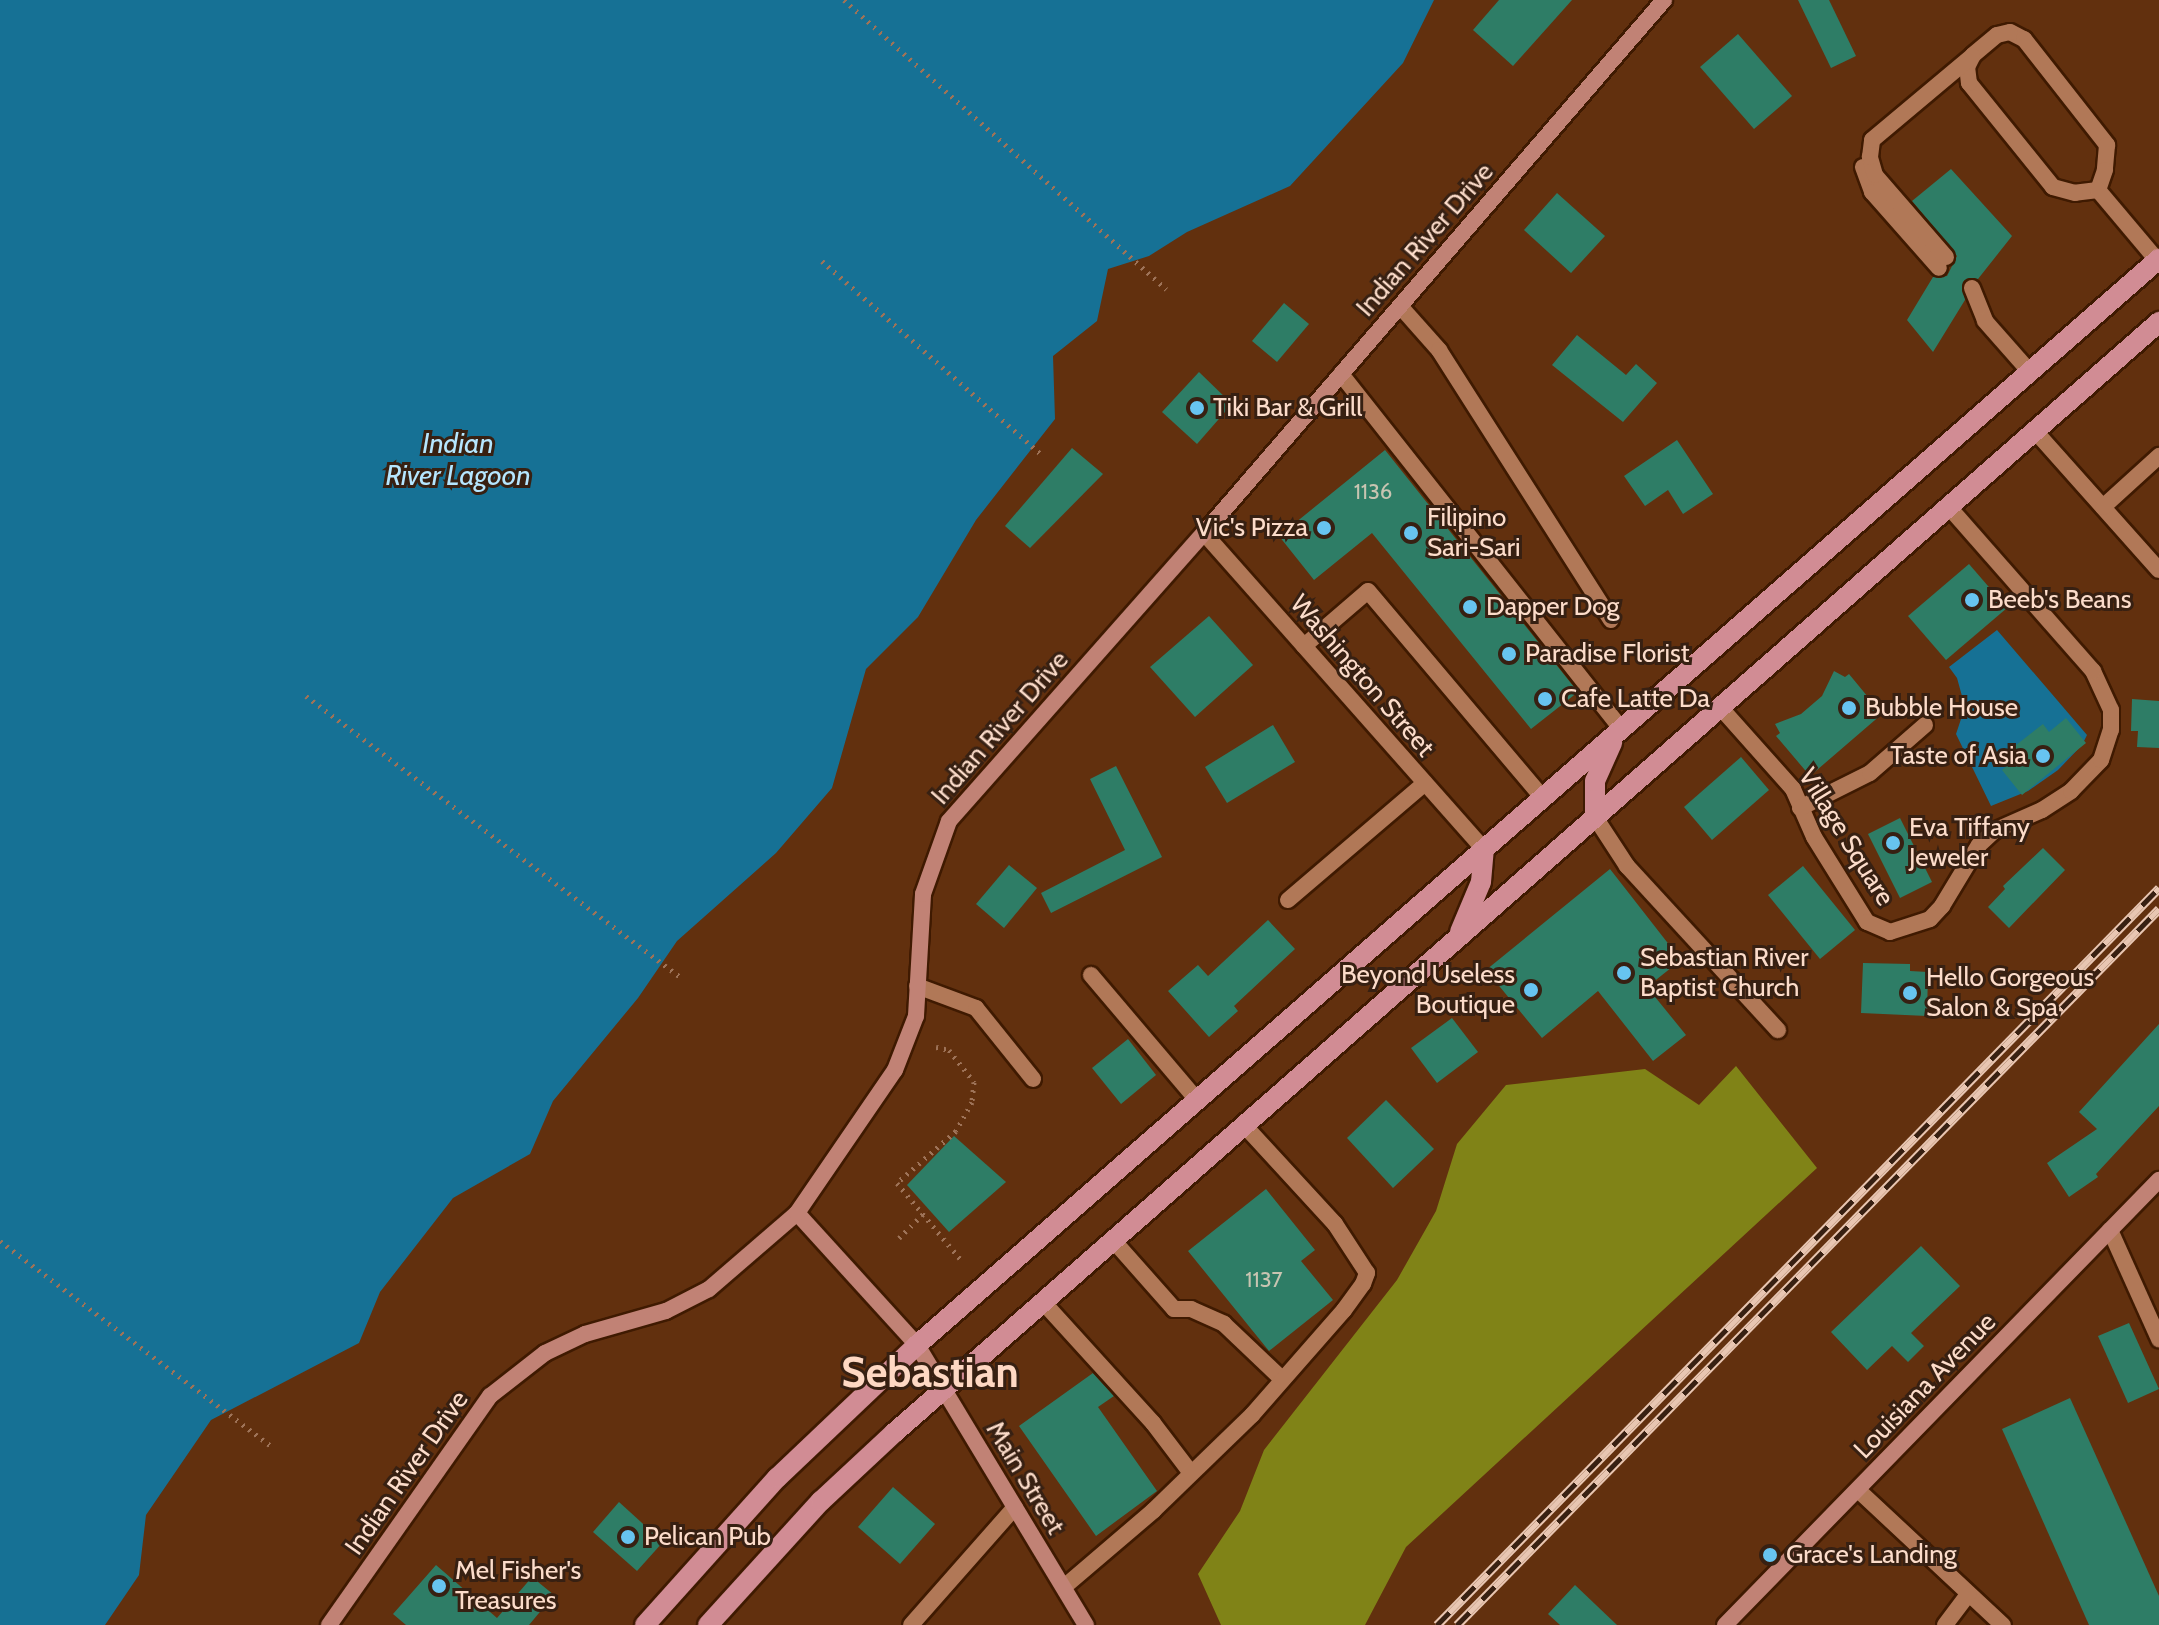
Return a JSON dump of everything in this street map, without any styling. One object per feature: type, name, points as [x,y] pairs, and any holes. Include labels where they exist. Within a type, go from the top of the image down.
[{"type":"main road","points":[[645,1625],[777,1478],[917,1345],[2158,260]]},
{"type":"main road","points":[[708,1625],[821,1501],[943,1389],[2159,322]]},
{"type":"main road","points":[[1595,817],[1595,781],[1618,733]]},
{"type":"main road","points":[[1456,939],[1481,882],[1484,850]]},
{"type":"street","name":"Indian River Drive","points":[[335,1623],[490,1396],[545,1353],[585,1334],[666,1311],[709,1289],[797,1213],[895,1070],[916,1016],[923,894],[949,821],[1204,533],[1664,0]]},
{"type":"street","points":[[1942,262],[1875,175],[1870,157],[1872,140],[1997,35],[2010,32],[2024,39],[2107,145],[2105,170],[2098,190]]},
{"type":"street","points":[[1973,55],[1967,67],[1969,83],[2053,187],[2075,193],[2098,190]]},
{"type":"street","points":[[2098,190],[2158,260]]},
{"type":"street","points":[[1969,293],[1985,321],[2030,372]]},
{"type":"street","points":[[1400,306],[1439,350],[1611,620]]},
{"type":"street","points":[[1341,374],[1618,733]]},
{"type":"street","points":[[2035,431],[2159,570]]},
{"type":"street","points":[[2103,507],[2159,456]]},
{"type":"street","name":"Village Square","points":[[1720,707],[1793,789],[1814,837],[1867,922],[1881,931],[1900,930],[1930,919],[1966,864],[1994,831],[2042,810],[2071,791],[2101,760],[2111,730],[2111,710],[2093,671],[1949,507]]},
{"type":"street","name":"Washington Street","points":[[1204,533],[1484,850]]},
{"type":"street","points":[[1304,646],[1368,591],[1543,798]]},
{"type":"street","points":[[1800,808],[1870,773],[1925,725]]},
{"type":"street","points":[[1288,900],[1425,783]]},
{"type":"street","points":[[1595,817],[1627,866],[1778,1030]]},
{"type":"street","points":[[1091,975],[1197,1100]]},
{"type":"street","points":[[917,986],[976,1008],[1033,1079]]},
{"type":"street","points":[[1064,1587],[1154,1510],[1252,1415],[1344,1310],[1367,1273],[1335,1224],[1244,1125]]},
{"type":"street","name":"Louisiana Avenue","points":[[1725,1625],[2159,1180]]},
{"type":"street","name":"Main Street","points":[[797,1213],[917,1345],[1086,1625]]},
{"type":"street","points":[[2110,1230],[2159,1339]]},
{"type":"street","points":[[1113,1240],[1174,1309],[1191,1309],[1224,1324],[1282,1379]]},
{"type":"street","points":[[1043,1302],[1153,1423],[1191,1473]]},
{"type":"street","points":[[1858,1490],[2003,1625]]},
{"type":"street","points":[[911,1625],[1015,1507]]},
{"type":"street","points":[[1945,1625],[1968,1594]]},
{"type":"path","points":[[844,0],[1166,289]]},
{"type":"path","points":[[822,261],[1042,455]]},
{"type":"path","points":[[306,696],[680,977]]},
{"type":"path","points":[[936,1047],[949,1050],[974,1082],[972,1102],[956,1131],[897,1183],[962,1261]]},
{"type":"path","points":[[899,1238],[923,1214]]},
{"type":"path","points":[[0,1241],[272,1447]]},
{"type":"shaded area","points":[[1736,1066],[1817,1168],[1406,1547],[1365,1625],[1221,1625],[1198,1574],[1240,1511],[1264,1450],[1397,1280],[1436,1211],[1457,1144],[1506,1085],[1645,1069],[1699,1105]]},
{"type":"water","name":"Indian River Lagoon","points":[[0,0],[1434,0],[1403,63],[1290,186],[1187,232],[1149,256],[1108,269],[1097,321],[1053,356],[1055,419],[976,520],[918,617],[866,669],[832,788],[776,853],[677,941],[638,998],[553,1101],[530,1154],[453,1198],[380,1292],[359,1343],[211,1420],[146,1515],[139,1575],[105,1625],[0,1625]]},
{"type":"water","points":[[1997,630],[2087,735],[2082,745],[2058,770],[2028,791],[1991,806],[1956,734],[1965,707],[1957,678],[1949,667]]},
{"type":"building","points":[[1499,0],[1572,0],[1513,66],[1473,30]]},
{"type":"building","points":[[1798,0],[1829,0],[1856,56],[1831,68]]},
{"type":"building","points":[[1738,34],[1792,96],[1754,129],[1700,67]]},
{"type":"building","points":[[1951,169],[2012,236],[1978,279],[1969,278],[1963,282],[1965,300],[1933,352],[1907,320],[1933,277],[1947,276],[1957,256],[1912,201]]},
{"type":"building","points":[[1557,193],[1605,236],[1571,273],[1524,230]]},
{"type":"building","points":[[1284,303],[1309,324],[1277,362],[1252,341]]},
{"type":"building","points":[[1577,335],[1626,375],[1636,364],[1657,383],[1623,422],[1552,365]]},
{"type":"building","name":"Tiki Bar & Grill","points":[[1199,372],[1232,404],[1197,444],[1162,412]]},
{"type":"building","points":[[1677,440],[1713,494],[1683,514],[1668,490],[1645,506],[1624,476]]},
{"type":"building","points":[[1072,448],[1103,474],[1030,548],[1005,526]]},
{"type":"building","points":[[1385,450],[1578,692],[1531,729],[1372,533],[1314,580],[1279,536]]},
{"type":"building","points":[[1969,564],[2007,608],[1946,660],[1908,616]]},
{"type":"building","points":[[1209,616],[1253,665],[1195,717],[1150,667]]},
{"type":"building","points":[[1834,671],[1845,677],[1849,674],[1882,714],[1810,776],[1776,736],[1780,733],[1775,724],[1801,714],[1822,696]]},
{"type":"building","points":[[2132,699],[2159,701],[2159,748],[2137,747],[2138,731],[2131,731]]},
{"type":"building","points":[[2066,718],[2086,743],[2022,795],[2002,770],[2017,757],[2011,749],[2043,724],[2049,732]]},
{"type":"building","points":[[1273,725],[1295,762],[1227,803],[1205,767]]},
{"type":"building","points":[[1741,757],[1769,790],[1712,840],[1684,807]]},
{"type":"building","points":[[1116,766],[1162,857],[1051,913],[1041,893],[1125,850],[1090,779]]},
{"type":"building","points":[[1900,818],[1932,882],[1900,898],[1868,834]]},
{"type":"building","points":[[2043,848],[2065,870],[2009,928],[1988,907],[2005,889],[2003,886]]},
{"type":"building","points":[[1009,865],[1037,888],[1004,928],[976,904]]},
{"type":"building","points":[[1803,866],[1855,930],[1820,959],[1768,895]]},
{"type":"building","name":"Sebastian River Baptist Church","points":[[1610,869],[1681,960],[1647,987],[1686,1035],[1653,1061],[1598,991],[1542,1038],[1486,970]]},
{"type":"building","points":[[1268,920],[1295,949],[1234,1006],[1238,1011],[1209,1037],[1168,991],[1198,965],[1208,976]]},
{"type":"building","points":[[1863,963],[1910,964],[1910,971],[1928,972],[1927,1016],[1861,1013]]},
{"type":"building","points":[[1452,1018],[1478,1052],[1437,1083],[1411,1048]]},
{"type":"building","points":[[2159,1024],[2159,1106],[2096,1174],[2098,1177],[2069,1197],[2047,1163],[2097,1129],[2079,1112]]},
{"type":"building","points":[[1128,1039],[1156,1075],[1121,1104],[1092,1068]]},
{"type":"building","points":[[1386,1100],[1434,1149],[1393,1188],[1347,1138]]},
{"type":"building","points":[[954,1136],[1006,1182],[949,1232],[907,1185]]},
{"type":"building","points":[[1266,1189],[1315,1250],[1301,1261],[1333,1300],[1269,1351],[1188,1251]]},
{"type":"building","points":[[1921,1246],[1960,1286],[1911,1333],[1924,1346],[1908,1362],[1892,1346],[1867,1370],[1831,1332]]},
{"type":"building","points":[[2129,1323],[2159,1389],[2128,1403],[2098,1336]]},
{"type":"building","points":[[1093,1373],[1114,1396],[1098,1407],[1157,1491],[1096,1536],[1019,1426]]},
{"type":"building","points":[[2070,1398],[2159,1596],[2159,1625],[2089,1625],[2002,1429]]},
{"type":"building","points":[[893,1487],[935,1524],[900,1564],[858,1527]]},
{"type":"building","name":"Pelican Pub","points":[[619,1502],[663,1542],[637,1571],[593,1532]]},
{"type":"building","name":"Mel Fisher's Treasures","points":[[436,1565],[497,1618],[532,1577],[554,1595],[529,1625],[406,1625],[393,1614]]},
{"type":"building","points":[[1575,1585],[1617,1625],[1560,1625],[1548,1614]]},
{"type":"railway","points":[[1437,1625],[2159,888]]},
{"type":"railway","points":[[1457,1625],[2159,909]]},
{"type":"place","name":"Tiki Bar & Grill","points":[[1197,408]]},
{"type":"place","name":"Vic's Pizza","points":[[1324,528]]},
{"type":"place","name":"Filipino Sari-Sari","points":[[1411,533]]},
{"type":"place","name":"Beeb's Beans","points":[[1972,600]]},
{"type":"place","name":"Dapper Dog","points":[[1470,607]]},
{"type":"place","name":"Paradise Florist","points":[[1509,654]]},
{"type":"place","name":"Cafe Latte Da","points":[[1545,699]]},
{"type":"place","name":"Bubble House","points":[[1849,708]]},
{"type":"place","name":"Taste of Asia","points":[[2043,756]]},
{"type":"place","name":"Eva Tiffany Jeweler","points":[[1893,843]]},
{"type":"place","name":"Sebastian River Baptist Church","points":[[1624,973]]},
{"type":"place","name":"Beyond Useless Boutique","points":[[1531,990]]},
{"type":"place","name":"Hello Gorgeous Salon & Spa","points":[[1910,993]]},
{"type":"place","name":"Pelican Pub","points":[[628,1537]]},
{"type":"place","name":"Grace's Landing","points":[[1770,1555]]},
{"type":"place","name":"Mel Fisher's Treasures","points":[[439,1586]]},
{"type":"district","name":"Sebastian","points":[[930,1372]]}]
